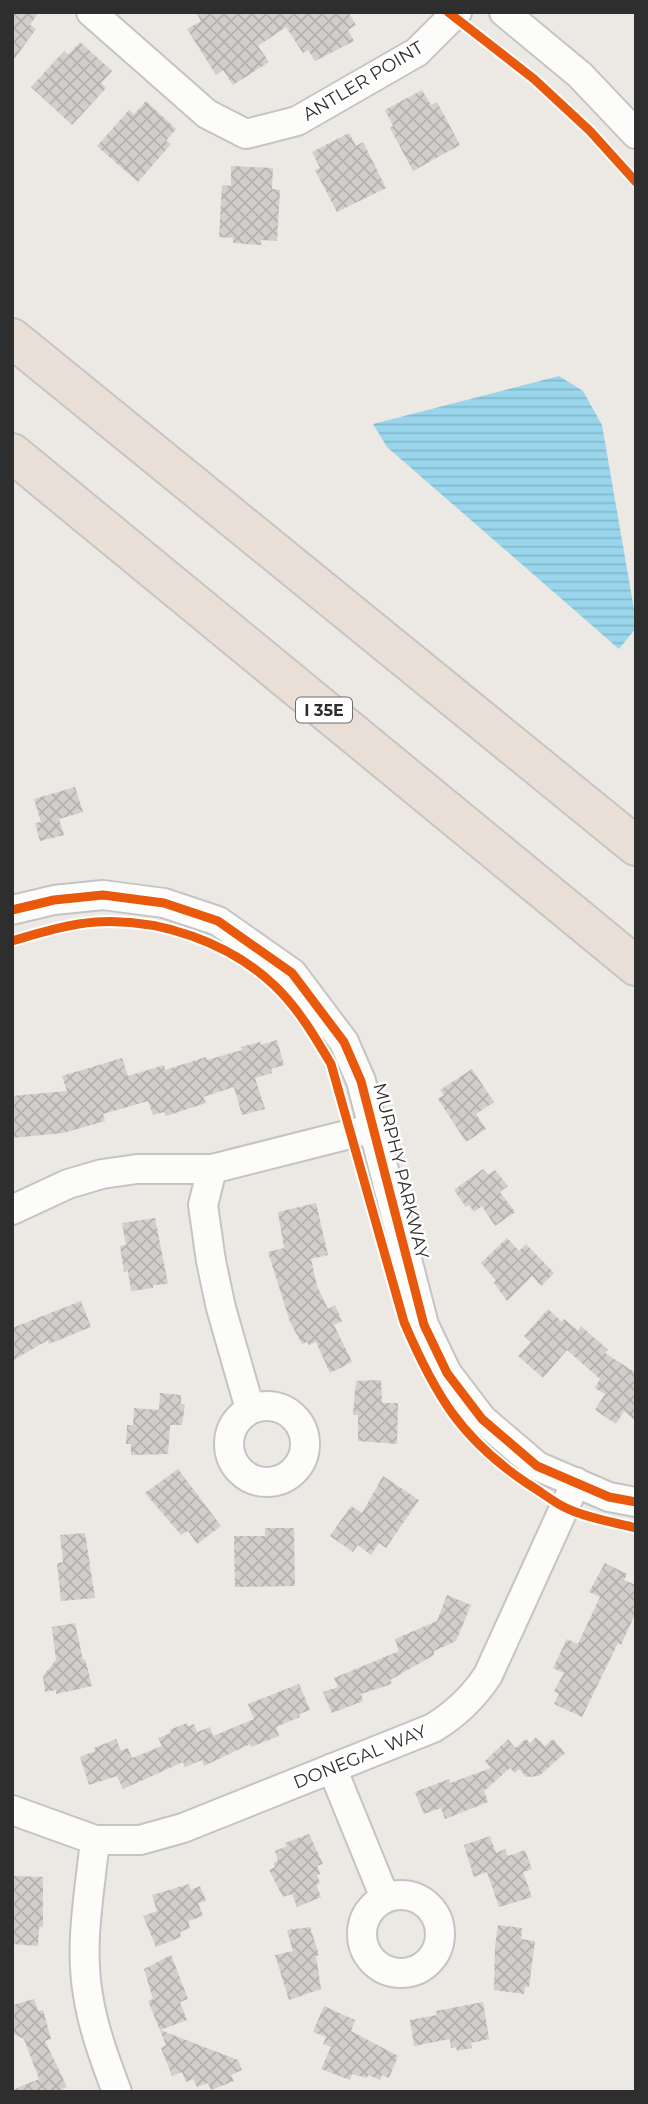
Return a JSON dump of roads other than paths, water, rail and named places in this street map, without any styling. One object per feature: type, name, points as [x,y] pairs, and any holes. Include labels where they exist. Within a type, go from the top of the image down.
[{"type":"highway","points":[[12,338],[636,846]]},
{"type":"highway","name":"I 35E","points":[[12,453],[636,966]]},
{"type":"street","name":"ANTLER POINT","points":[[91,12],[207,114],[246,134],[297,121],[417,52],[457,12]]},
{"type":"street","points":[[504,12],[580,75],[636,134]]},
{"type":"street","name":"MURPHY PARKWAY","points":[[12,911],[54,900],[103,895],[164,903],[218,921],[292,973],[344,1042],[362,1081],[424,1325],[447,1373],[482,1419],[537,1466],[609,1497],[636,1502]]},
{"type":"street","points":[[12,1210],[68,1184],[102,1174],[137,1168],[212,1169],[374,1128]]},
{"type":"street","points":[[212,1169],[203,1205],[211,1261],[221,1308],[250,1409]]},
{"type":"street","name":"DONEGAL WAY","points":[[12,1810],[95,1840],[117,1841],[163,1835],[432,1728],[455,1713],[473,1696],[493,1664],[576,1482]]},
{"type":"street","points":[[332,1768],[385,1898]]},
{"type":"street","points":[[95,1840],[85,1937],[87,1992],[95,2028],[117,2092]]},
{"type":"water","points":[[559,376],[583,391],[602,425],[636,621],[636,628],[619,649],[387,447],[373,424]]}]
